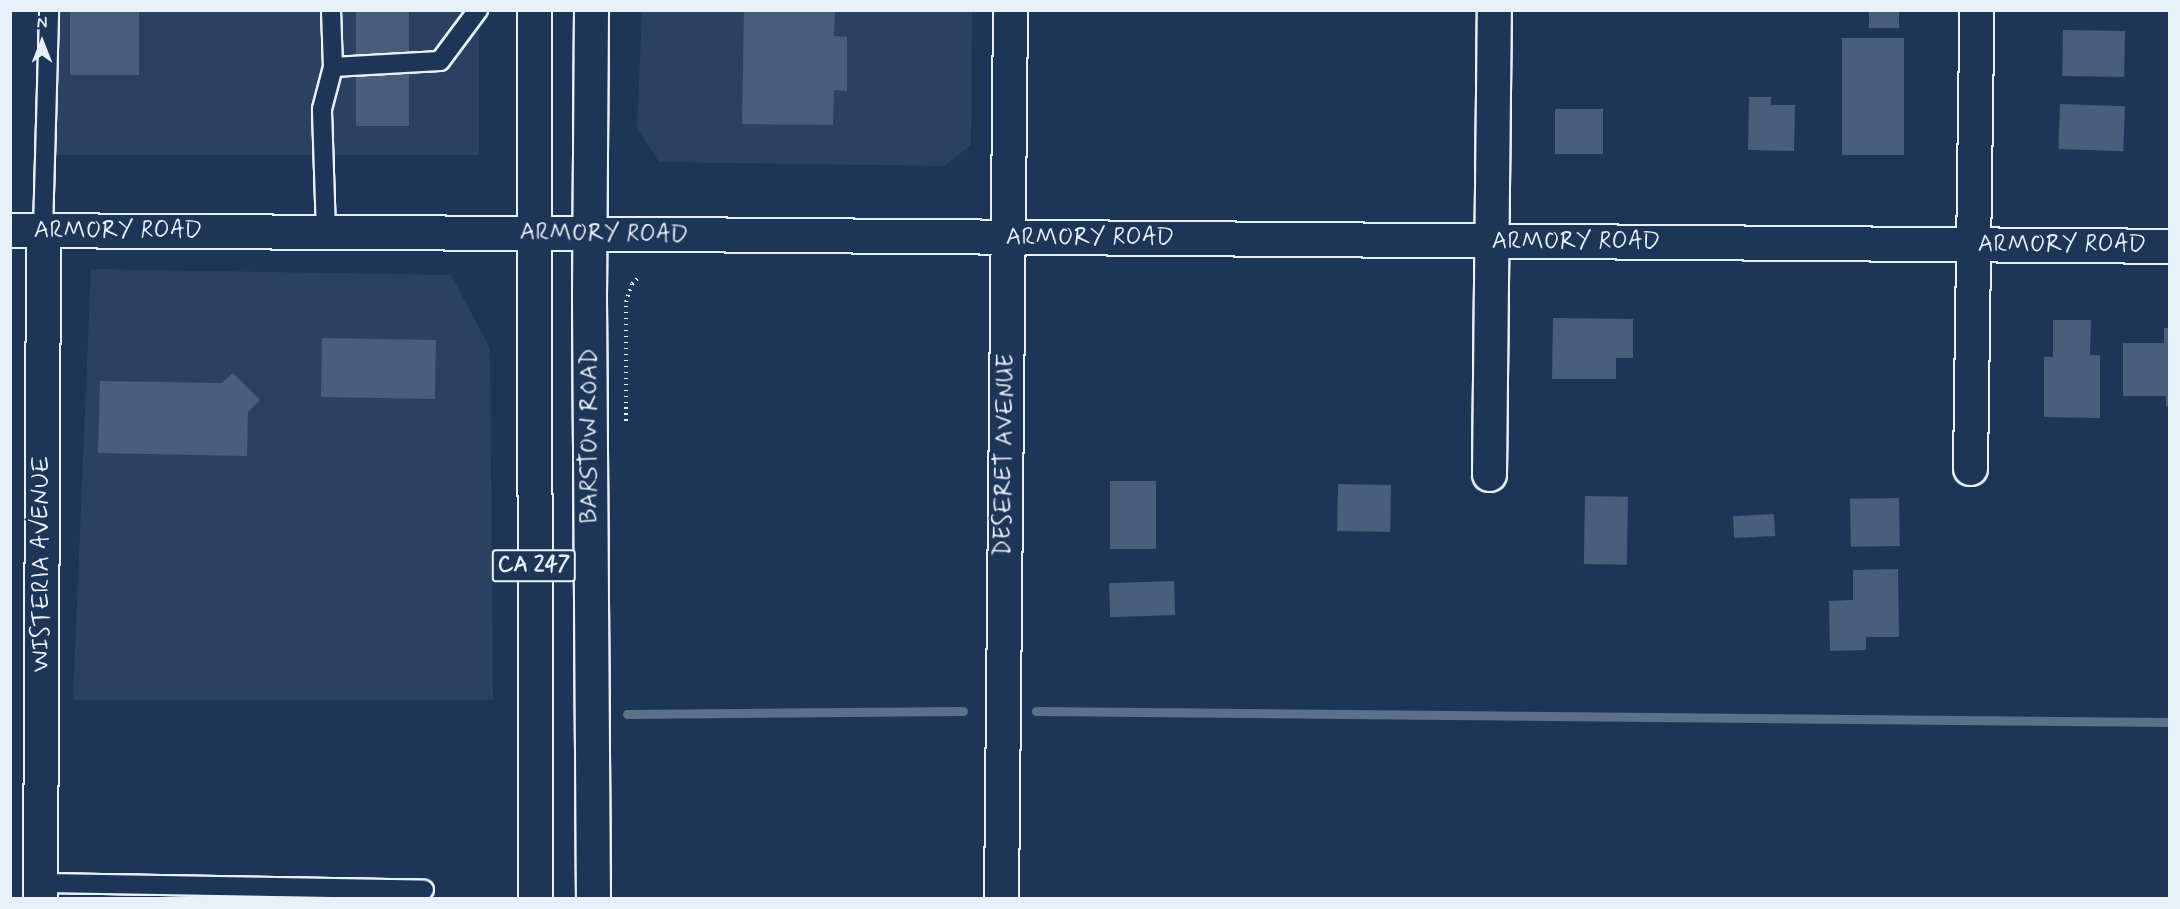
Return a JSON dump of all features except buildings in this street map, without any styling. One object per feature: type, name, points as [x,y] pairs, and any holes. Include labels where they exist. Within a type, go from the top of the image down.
[{"type":"main road","name":"CA 247","points":[[534,10],[534,898]]},
{"type":"main road","name":"BARSTOW ROAD","points":[[591,10],[589,234],[593,898]]},
{"type":"main road","name":"DESERET AVENUE","points":[[1001,898],[1010,10]]},
{"type":"main road","points":[[1489,474],[1494,10]]},
{"type":"main road","points":[[1970,468],[1976,10]]},
{"type":"main road","name":"ARMORY ROAD","points":[[10,230],[2169,246]]},
{"type":"main road","name":"WISTERIA AVENUE","points":[[40,891],[43,230]]},
{"type":"lane","points":[[43,230],[49,10]]},
{"type":"lane","points":[[326,232],[322,109],[333,67],[331,10]]},
{"type":"lane","points":[[333,67],[440,61],[478,10]]},
{"type":"lane","points":[[40,891],[424,890]]},
{"type":"shaded area","points":[[42,11],[479,11],[479,155],[42,155]]},
{"type":"shaded area","points":[[642,11],[972,11],[971,145],[944,166],[659,162],[637,128]]},
{"type":"shaded area","points":[[91,269],[451,275],[490,348],[493,700],[73,700]]},
{"type":"waterway","points":[[627,714],[963,711]]},
{"type":"waterway","points":[[1036,711],[2170,722]]}]
